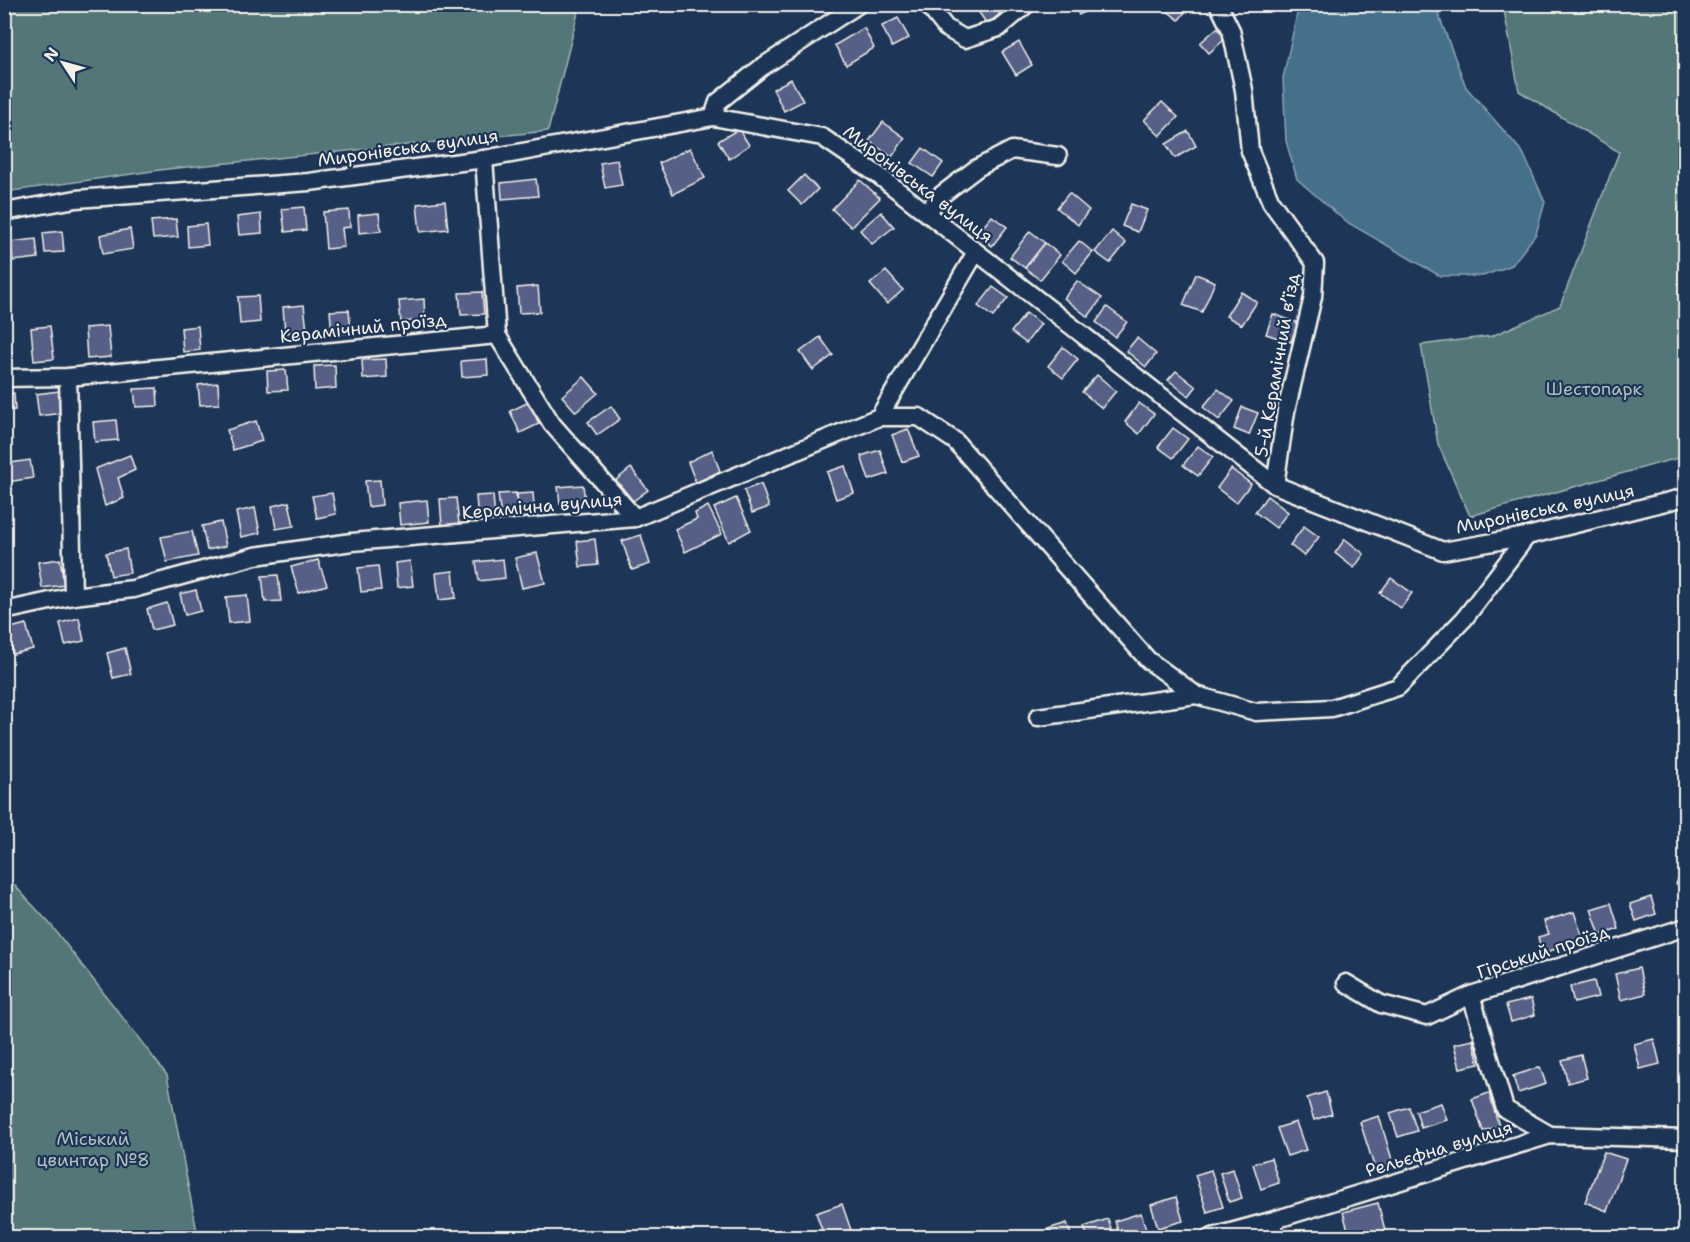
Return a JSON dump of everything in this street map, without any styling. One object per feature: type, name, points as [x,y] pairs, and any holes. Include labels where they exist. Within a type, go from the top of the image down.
[{"type":"street","points":[[712,117],[718,102],[762,67],[858,4]]},
{"type":"street","points":[[927,4],[945,28],[965,39],[999,28],[1027,4]]},
{"type":"street","name":"5-й Керамічний в’їзд","points":[[1218,4],[1231,30],[1244,90],[1250,151],[1271,202],[1315,263],[1313,297],[1286,411],[1275,485]]},
{"type":"street","name":"Миронівська вулиця","points":[[4,212],[76,199],[309,182],[483,159],[712,117],[822,137],[878,175],[1275,485],[1443,551],[1527,536],[1686,497]]},
{"type":"street","points":[[928,214],[936,200],[969,175],[1012,150],[1058,156]]},
{"type":"street","points":[[483,159],[497,334],[552,424],[635,518]]},
{"type":"street","points":[[879,417],[976,252]]},
{"type":"street","name":"Керамічний проїзд","points":[[4,378],[68,377],[497,334]]},
{"type":"street","points":[[68,377],[72,596]]},
{"type":"street","points":[[879,417],[919,417],[955,441],[1148,660],[1196,695],[1256,712],[1332,708],[1398,687],[1464,619],[1527,536]]},
{"type":"street","name":"Керамічна вулиця","points":[[4,611],[72,596],[132,589],[255,556],[352,542],[635,518],[879,417]]},
{"type":"street","points":[[1038,717],[1196,695]]},
{"type":"street","name":"Гірський проїзд","points":[[1550,1135],[1505,1109],[1472,995],[1686,927]]},
{"type":"street","points":[[1346,983],[1381,1004],[1427,1016],[1472,995]]},
{"type":"street","name":"Рельєфна вулиця","points":[[1209,1238],[1550,1135],[1686,1139]]},
{"type":"street","points":[[1271,1221],[1276,1238]]},
{"type":"green space","points":[[4,5],[580,5],[548,131],[167,169],[5,192]]},
{"type":"green space","name":"Шестопарк","points":[[1503,5],[1685,5],[1685,456],[1470,516],[1438,444],[1421,345],[1492,336],[1560,306],[1619,152],[1519,91]]},
{"type":"green space","name":"Міський цвинтар №8","points":[[5,875],[51,925],[167,1075],[198,1237],[5,1237]]},
{"type":"water","points":[[1299,5],[1437,5],[1466,87],[1523,153],[1545,202],[1536,234],[1512,265],[1483,276],[1440,276],[1345,221],[1297,179],[1286,141],[1283,78]]},
{"type":"building","points":[[973,4],[993,4],[1000,14],[987,24]]},
{"type":"building","points":[[1073,4],[1093,4],[1094,6],[1079,15]]},
{"type":"building","points":[[1164,4],[1191,4],[1179,20],[1162,7]]},
{"type":"building","points":[[898,18],[909,38],[892,47],[882,26]]},
{"type":"building","points":[[864,28],[874,48],[846,65],[835,45]]},
{"type":"building","points":[[1217,28],[1226,38],[1209,53],[1200,43]]},
{"type":"building","points":[[1019,42],[1032,65],[1016,75],[1002,52]]},
{"type":"building","points":[[791,79],[803,101],[784,111],[773,89]]},
{"type":"building","points":[[1162,102],[1178,117],[1160,136],[1144,120]]},
{"type":"building","points":[[883,122],[905,138],[892,157],[869,141]]},
{"type":"building","points":[[739,129],[749,145],[729,159],[718,141]]},
{"type":"building","points":[[1188,131],[1196,146],[1175,158],[1166,144]]},
{"type":"building","points":[[690,148],[705,178],[673,194],[659,163]]},
{"type":"building","points":[[923,148],[943,163],[933,177],[912,163]]},
{"type":"building","points":[[617,160],[622,185],[605,188],[600,163]]},
{"type":"building","points":[[804,175],[818,189],[802,205],[788,191]]},
{"type":"building","points":[[536,179],[538,196],[502,199],[501,183]]},
{"type":"building","points":[[860,180],[880,198],[851,227],[832,209]]},
{"type":"building","points":[[1069,193],[1089,210],[1078,225],[1057,208]]},
{"type":"building","points":[[445,201],[448,229],[420,232],[417,204]]},
{"type":"building","points":[[1131,204],[1147,210],[1138,232],[1122,226]]},
{"type":"building","points":[[304,207],[306,230],[285,232],[282,209]]},
{"type":"building","points":[[349,210],[350,227],[342,228],[344,247],[326,249],[323,212]]},
{"type":"building","points":[[881,212],[894,227],[872,244],[860,230]]},
{"type":"building","points":[[379,213],[381,231],[359,233],[358,215]]},
{"type":"building","points":[[261,214],[262,233],[239,235],[237,217]]},
{"type":"building","points":[[992,216],[1007,227],[992,246],[977,234]]},
{"type":"building","points":[[176,219],[178,237],[153,239],[151,221]]},
{"type":"building","points":[[206,224],[208,245],[188,247],[187,226]]},
{"type":"building","points":[[130,229],[133,249],[103,254],[100,235]]},
{"type":"building","points":[[62,231],[64,252],[45,253],[43,233]]},
{"type":"building","points":[[1030,231],[1045,243],[1025,268],[1010,257]]},
{"type":"building","points":[[1112,231],[1126,243],[1110,263],[1095,252]]},
{"type":"building","points":[[36,239],[38,258],[13,261],[11,242]]},
{"type":"building","points":[[1079,241],[1093,252],[1076,273],[1062,261]]},
{"type":"building","points":[[1045,243],[1060,255],[1040,280],[1025,268]]},
{"type":"building","points":[[886,271],[903,290],[887,304],[870,284]]},
{"type":"building","points":[[1196,274],[1215,282],[1202,312],[1183,305]]},
{"type":"building","points":[[1077,281],[1102,298],[1088,317],[1064,298]]},
{"type":"building","points":[[538,286],[540,312],[519,313],[517,288]]},
{"type":"building","points":[[993,287],[1008,298],[993,317],[978,306]]},
{"type":"building","points":[[482,292],[484,314],[461,315],[459,293]]},
{"type":"building","points":[[1241,292],[1257,302],[1242,325],[1226,316]]},
{"type":"building","points":[[258,296],[260,322],[240,324],[238,297]]},
{"type":"building","points":[[424,299],[425,320],[401,322],[399,301]]},
{"type":"building","points":[[304,305],[307,331],[285,333],[283,307]]},
{"type":"building","points":[[1107,307],[1127,322],[1115,337],[1096,322]]},
{"type":"building","points":[[349,310],[351,333],[332,334],[330,311]]},
{"type":"building","points":[[1026,313],[1041,324],[1026,343],[1011,332]]},
{"type":"building","points":[[1273,314],[1298,323],[1291,342],[1266,334]]},
{"type":"building","points":[[50,326],[54,359],[34,361],[31,328]]},
{"type":"building","points":[[108,326],[111,357],[87,359],[85,328]]},
{"type":"building","points":[[198,326],[200,350],[183,352],[181,328]]},
{"type":"building","points":[[4,332],[9,332],[12,359],[4,359]]},
{"type":"building","points":[[820,337],[833,355],[813,370],[800,352]]},
{"type":"building","points":[[1137,338],[1156,354],[1146,367],[1126,351]]},
{"type":"building","points":[[1063,347],[1078,359],[1063,378],[1048,366]]},
{"type":"building","points":[[386,359],[387,377],[363,379],[362,360]]},
{"type":"building","points":[[487,359],[488,375],[462,377],[461,361]]},
{"type":"building","points":[[335,365],[336,388],[315,390],[314,366]]},
{"type":"building","points":[[286,370],[288,390],[268,391],[267,371]]},
{"type":"building","points":[[1176,371],[1196,387],[1189,396],[1168,380]]},
{"type":"building","points":[[1097,375],[1116,391],[1102,408],[1082,392]]},
{"type":"building","points":[[584,377],[598,393],[576,412],[562,396]]},
{"type":"building","points":[[218,383],[219,404],[200,405],[198,385]]},
{"type":"building","points":[[157,388],[158,406],[136,407],[134,389]]},
{"type":"building","points":[[1218,389],[1234,401],[1219,420],[1203,407]]},
{"type":"building","points":[[59,391],[62,413],[39,416],[36,394]]},
{"type":"building","points":[[14,393],[15,410],[4,411],[4,394]]},
{"type":"building","points":[[529,402],[539,424],[520,433],[510,411]]},
{"type":"building","points":[[1139,403],[1154,414],[1139,434],[1125,422]]},
{"type":"building","points":[[611,406],[620,419],[597,435],[588,422]]},
{"type":"building","points":[[1242,407],[1258,413],[1249,435],[1234,429]]},
{"type":"building","points":[[116,420],[118,440],[95,442],[93,422]]},
{"type":"building","points":[[256,421],[262,441],[233,450],[227,430]]},
{"type":"building","points":[[1173,428],[1188,439],[1173,458],[1158,447]]},
{"type":"building","points":[[908,429],[919,456],[902,462],[892,435]]},
{"type":"building","points":[[1198,446],[1213,457],[1198,476],[1183,465]]},
{"type":"building","points":[[712,450],[720,471],[696,483],[688,462]]},
{"type":"building","points":[[880,450],[888,474],[869,480],[861,456]]},
{"type":"building","points":[[130,455],[135,470],[118,478],[124,498],[105,506],[95,469]]},
{"type":"building","points":[[30,460],[33,478],[7,482],[4,464]]},
{"type":"building","points":[[845,466],[854,493],[836,499],[827,472]]},
{"type":"building","points":[[631,468],[648,490],[633,501],[616,480]]},
{"type":"building","points":[[1231,469],[1251,484],[1236,503],[1217,488]]},
{"type":"building","points":[[380,480],[382,505],[368,507],[365,481]]},
{"type":"building","points":[[761,484],[769,507],[752,513],[744,490]]},
{"type":"building","points":[[583,485],[585,502],[560,504],[558,487]]},
{"type":"building","points":[[332,493],[336,514],[317,518],[312,496]]},
{"type":"building","points":[[516,493],[518,516],[501,518],[498,494]]},
{"type":"building","points":[[533,493],[535,517],[519,519],[517,494]]},
{"type":"building","points":[[493,495],[495,518],[478,520],[476,496]]},
{"type":"building","points":[[1267,496],[1288,512],[1276,528],[1255,512]]},
{"type":"building","points":[[456,498],[459,524],[442,526],[440,499]]},
{"type":"building","points":[[736,498],[751,530],[729,542],[714,508]]},
{"type":"building","points":[[427,500],[429,522],[400,525],[398,503]]},
{"type":"building","points":[[289,502],[294,526],[276,529],[272,506]]},
{"type":"building","points":[[708,506],[722,534],[685,552],[675,529],[697,519],[695,513]]},
{"type":"building","points":[[255,508],[260,533],[241,537],[236,512]]},
{"type":"building","points":[[221,522],[226,546],[207,550],[202,526]]},
{"type":"building","points":[[1304,526],[1319,537],[1304,556],[1290,545]]},
{"type":"building","points":[[192,531],[198,556],[167,562],[161,537]]},
{"type":"building","points":[[641,535],[650,564],[632,570],[622,541]]},
{"type":"building","points":[[595,539],[598,565],[580,567],[577,541]]},
{"type":"building","points":[[1345,539],[1364,554],[1354,568],[1335,553]]},
{"type":"building","points":[[126,549],[130,573],[111,576],[106,553]]},
{"type":"building","points":[[537,553],[545,583],[522,588],[515,558]]},
{"type":"building","points":[[60,559],[64,585],[42,588],[38,562]]},
{"type":"building","points":[[503,559],[505,578],[479,581],[476,562]]},
{"type":"building","points":[[318,560],[327,585],[299,593],[291,567]]},
{"type":"building","points":[[410,561],[413,586],[397,588],[395,563]]},
{"type":"building","points":[[378,566],[381,590],[361,592],[358,568]]},
{"type":"building","points":[[453,571],[456,598],[439,600],[436,573]]},
{"type":"building","points":[[278,575],[281,601],[265,602],[262,576]]},
{"type":"building","points":[[1391,578],[1412,593],[1401,608],[1380,593]]},
{"type":"building","points":[[196,590],[201,611],[185,615],[180,594]]},
{"type":"building","points":[[247,595],[250,621],[229,623],[226,597]]},
{"type":"building","points":[[167,603],[173,625],[152,630],[147,609]]},
{"type":"building","points":[[79,618],[84,641],[65,645],[60,623]]},
{"type":"building","points":[[26,624],[33,649],[13,654],[7,629]]},
{"type":"building","points":[[125,648],[131,674],[113,678],[107,653]]},
{"type":"building","points":[[1684,864],[1686,865],[1686,888],[1676,884]]},
{"type":"building","points":[[1651,897],[1656,914],[1636,921],[1630,904]]},
{"type":"building","points":[[1611,903],[1619,929],[1600,935],[1591,909]]},
{"type":"building","points":[[1574,912],[1584,941],[1542,953],[1538,937],[1549,934],[1544,921]]},
{"type":"building","points":[[1639,968],[1645,994],[1621,1000],[1615,974]]},
{"type":"building","points":[[1594,981],[1598,997],[1574,1003],[1570,987]]},
{"type":"building","points":[[1531,999],[1535,1015],[1511,1022],[1506,1005]]},
{"type":"building","points":[[1654,1039],[1660,1064],[1640,1069],[1634,1044]]},
{"type":"building","points":[[1473,1040],[1479,1064],[1460,1068],[1454,1044]]},
{"type":"building","points":[[1581,1055],[1587,1078],[1568,1083],[1562,1060]]},
{"type":"building","points":[[1540,1067],[1546,1084],[1518,1093],[1513,1076]]},
{"type":"building","points":[[1326,1092],[1332,1114],[1314,1120],[1307,1098]]},
{"type":"building","points":[[1489,1093],[1499,1126],[1483,1131],[1472,1099]]},
{"type":"building","points":[[1441,1103],[1447,1120],[1421,1128],[1416,1111]]},
{"type":"building","points":[[1409,1107],[1417,1131],[1398,1137],[1390,1113]]},
{"type":"building","points":[[1379,1116],[1393,1163],[1375,1169],[1360,1122]]},
{"type":"building","points":[[1296,1122],[1306,1150],[1287,1156],[1277,1128]]},
{"type":"building","points":[[1604,1152],[1626,1159],[1607,1211],[1585,1202]]},
{"type":"building","points":[[1271,1158],[1279,1183],[1261,1189],[1253,1164]]},
{"type":"building","points":[[1233,1169],[1242,1198],[1229,1202],[1220,1173]]},
{"type":"building","points":[[1211,1170],[1223,1207],[1207,1212],[1195,1175]]},
{"type":"building","points":[[1176,1197],[1183,1221],[1158,1228],[1151,1205]]},
{"type":"building","points":[[1378,1203],[1387,1238],[1350,1238],[1343,1212]]},
{"type":"building","points":[[842,1204],[852,1233],[838,1238],[825,1238],[816,1213]]},
{"type":"building","points":[[1141,1213],[1147,1233],[1132,1238],[1120,1238],[1115,1221]]},
{"type":"building","points":[[1108,1219],[1114,1238],[1088,1238],[1084,1227]]},
{"type":"building","points":[[1067,1223],[1072,1238],[1051,1238],[1048,1229]]}]
